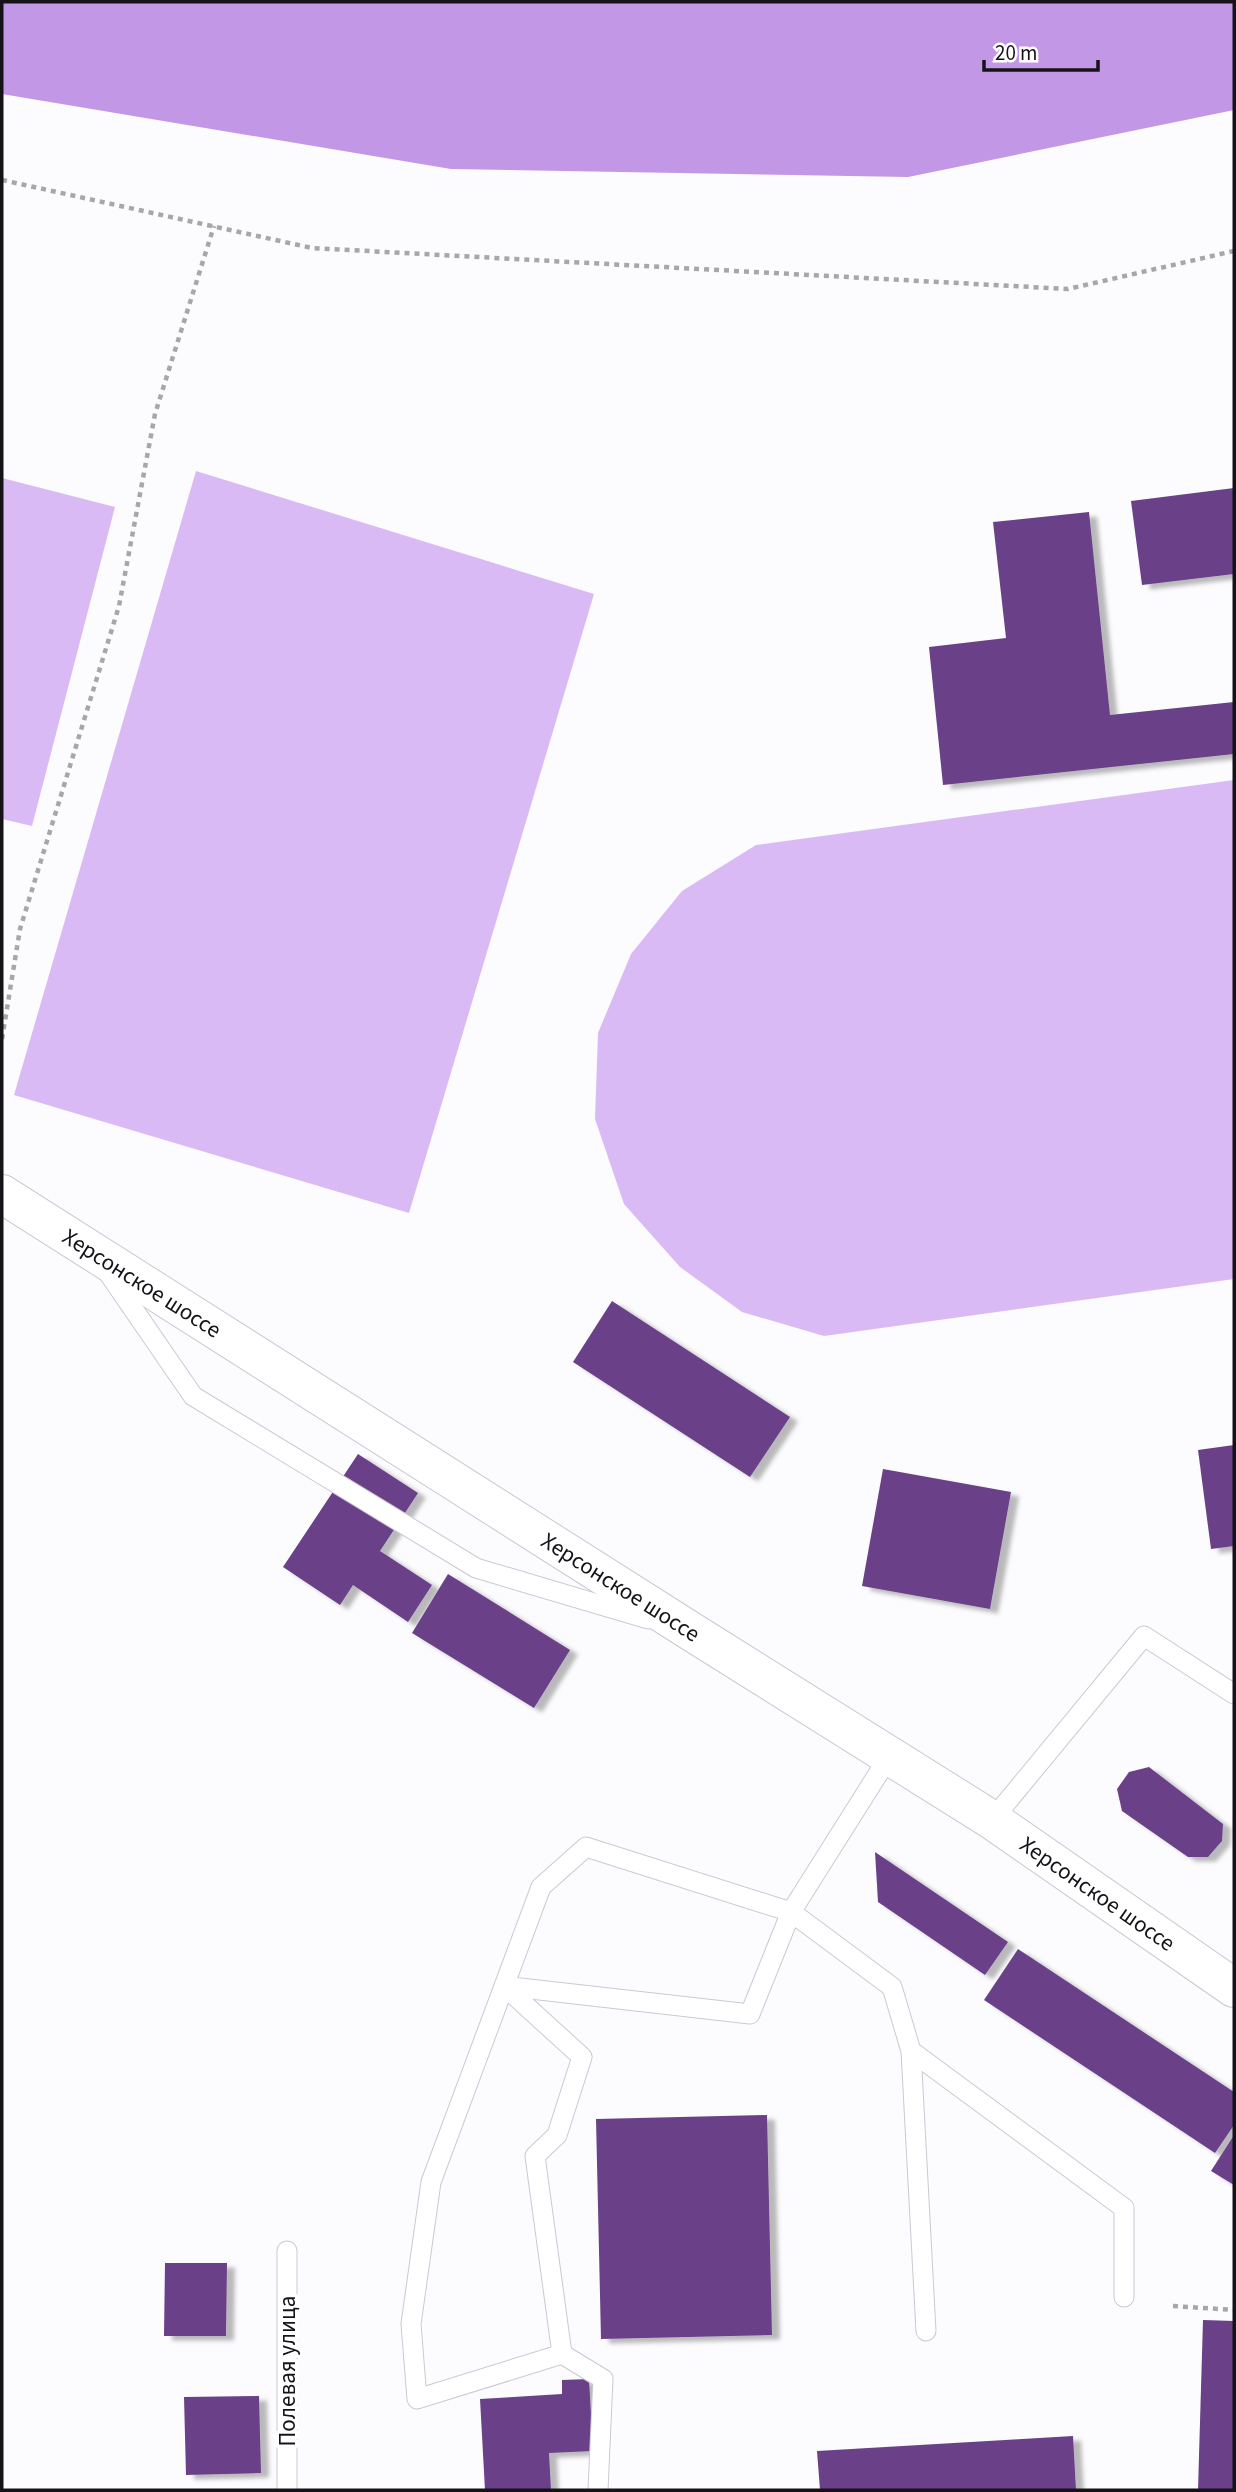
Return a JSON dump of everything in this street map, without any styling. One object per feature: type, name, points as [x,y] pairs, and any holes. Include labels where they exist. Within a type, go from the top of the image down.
[{"type":"highway","name":"Херсонское шоссе","points":[[2,1194],[992,1819],[1234,1988]]},
{"type":"lane","points":[[94,1253],[193,1395],[476,1568],[692,1632]]},
{"type":"lane","points":[[992,1819],[1144,1636],[1234,1694]]},
{"type":"lane","points":[[504,1986],[750,2014],[791,1912],[890,1755]]},
{"type":"lane","points":[[598,2490],[603,2379],[562,2354],[417,2399],[411,2324],[431,2182],[541,1887],[586,1847],[791,1912],[892,1987],[911,2051],[926,2331]]},
{"type":"lane","points":[[504,1986],[582,2057],[557,2135],[535,2156],[562,2354]]},
{"type":"lane","points":[[911,2051],[1124,2208],[1124,2297]]},
{"type":"lane","name":"Полевая улица","points":[[287,2251],[287,2490]]},
{"type":"path","points":[[2,180],[312,248],[1068,289],[1234,251]]},
{"type":"path","points":[[2,1039],[20,929],[119,606],[155,414],[214,226]]},
{"type":"path","points":[[1173,2306],[1234,2310]]},
{"type":"shaded area","points":[[2,2],[1234,2],[1234,110],[908,177],[451,169],[2,94]]},
{"type":"shaded area","points":[[196,471],[594,594],[409,1213],[14,1095]]},
{"type":"shaded area","points":[[2,478],[115,507],[32,826],[2,819]]},
{"type":"shaded area","points":[[1234,780],[1234,1279],[824,1336],[742,1312],[680,1267],[624,1204],[595,1119],[598,1033],[631,954],[682,891],[756,845]]},
{"type":"building","points":[[1234,488],[1234,574],[1142,585],[1131,501]]},
{"type":"building","points":[[1089,512],[1110,715],[1234,702],[1234,754],[943,785],[929,647],[1006,638],[993,522]]},
{"type":"building","points":[[612,1301],[790,1417],[750,1477],[573,1362]]},
{"type":"building","points":[[1234,1445],[1234,1546],[1211,1549],[1198,1450]]},
{"type":"building","points":[[358,1454],[418,1493],[380,1551],[432,1585],[408,1622],[353,1585],[340,1605],[283,1567]]},
{"type":"building","points":[[883,1469],[1011,1492],[990,1609],[862,1586]]},
{"type":"building","points":[[448,1574],[570,1650],[534,1708],[412,1633]]},
{"type":"building","points":[[1149,1767],[1223,1824],[1222,1841],[1208,1857],[1188,1857],[1122,1811],[1117,1789],[1129,1772]]},
{"type":"building","points":[[875,1852],[1008,1942],[985,1975],[878,1902]]},
{"type":"building","points":[[1018,1949],[1234,2092],[1234,2125],[1215,2153],[984,2000]]},
{"type":"building","points":[[767,2115],[772,2335],[601,2339],[596,2119]]},
{"type":"building","points":[[1234,2135],[1234,2185],[1211,2171]]},
{"type":"building","points":[[165,2263],[227,2263],[226,2336],[164,2336]]},
{"type":"building","points":[[1203,2320],[1234,2321],[1234,2490],[1198,2490]]},
{"type":"building","points":[[589,2379],[593,2451],[549,2453],[551,2490],[485,2490],[480,2399],[562,2394],[562,2380]]},
{"type":"building","points":[[259,2396],[261,2473],[186,2475],[184,2397]]},
{"type":"building","points":[[1073,2436],[1076,2490],[820,2490],[817,2451]]}]
